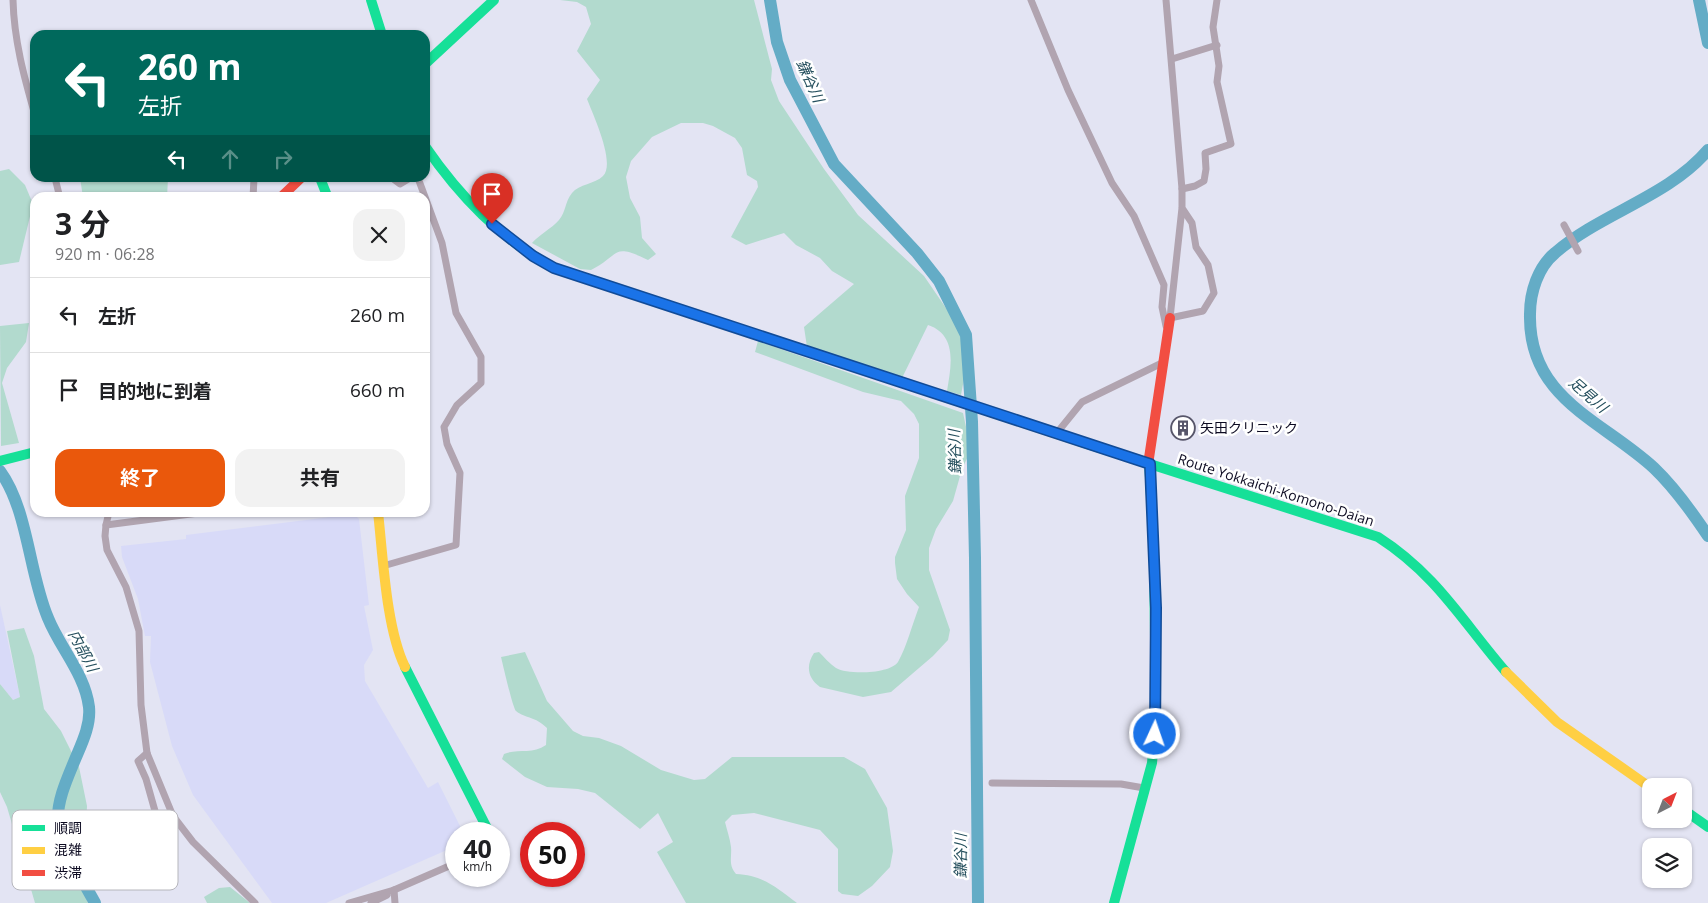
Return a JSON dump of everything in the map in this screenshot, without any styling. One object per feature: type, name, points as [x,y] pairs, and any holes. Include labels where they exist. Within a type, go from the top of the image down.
[{"type":"main road","points":[[371,0],[380,30]]},
{"type":"main road","points":[[430,59],[494,0]]},
{"type":"main road","name":"Route Yokkaichi-Komono-Daian","points":[[430,154],[445,177],[469,203],[519,246],[548,265],[1056,434],[1366,532],[1399,550],[1424,570],[1480,638],[1506,674],[1529,698],[1566,730],[1642,782]]},
{"type":"main road","points":[[286,192],[297,182]]},
{"type":"main road","points":[[1114,903],[1152,763],[1156,720],[1155,581],[1149,456],[1170,318]]},
{"type":"main road","points":[[0,461],[30,453]]},
{"type":"main road","points":[[378,517],[383,566],[392,624],[401,658],[484,822]]},
{"type":"main road","points":[[1692,816],[1708,827]]},
{"type":"street","points":[[13,0],[19,57],[30,97]]},
{"type":"street","points":[[1031,0],[1068,90],[1112,183],[1134,216],[1164,285],[1162,307],[1168,334]]},
{"type":"street","points":[[1166,0],[1182,189],[1182,208],[1170,318],[1203,311],[1214,293],[1208,265],[1196,247],[1192,223],[1182,208]]},
{"type":"street","points":[[1182,189],[1195,186],[1204,181],[1206,169],[1205,153],[1231,144],[1219,95],[1217,45],[1213,27],[1217,0]]},
{"type":"street","points":[[1172,59],[1217,45]]},
{"type":"street","points":[[383,566],[456,544],[460,473],[447,444],[444,427],[457,405],[481,383],[481,357],[456,313],[442,243],[430,210]]},
{"type":"street","points":[[1565,227],[1578,249]]},
{"type":"street","points":[[1056,434],[1082,402],[1164,361]]},
{"type":"street","points":[[108,517],[105,536],[107,550],[126,587],[139,631],[141,705],[147,753],[164,797],[171,810]]},
{"type":"street","points":[[106,524],[164,517]]},
{"type":"street","points":[[147,753],[138,760],[155,810]]},
{"type":"street","points":[[992,783],[1121,784],[1144,788]]},
{"type":"street","points":[[178,822],[193,842],[255,903]]},
{"type":"street","points":[[371,903],[394,890],[445,868]]},
{"type":"street","points":[[349,903],[394,890]]},
{"type":"street","points":[[394,890],[396,903]]},
{"type":"shaded area","points":[[330,517],[357,517],[359,519],[369,605],[364,606],[373,650],[364,665],[365,681],[428,788],[438,782],[458,822],[445,822],[445,851],[326,903],[272,903],[193,795],[172,746],[150,662],[151,636],[145,636],[138,599],[122,557],[121,546],[186,539],[186,535]]},
{"type":"shaded area","points":[[0,605],[20,697],[13,700],[0,684]]},
{"type":"green space","points":[[560,0],[754,0],[772,69],[771,80],[779,101],[824,169],[858,215],[924,276],[961,330],[966,368],[961,395],[947,391],[951,362],[948,344],[938,330],[928,325],[902,378],[807,347],[804,327],[854,284],[832,271],[820,258],[796,245],[784,233],[746,245],[731,237],[758,187],[757,181],[747,175],[742,148],[735,138],[713,126],[703,123],[681,123],[652,137],[631,161],[626,177],[630,198],[640,217],[642,238],[656,254],[648,260],[622,251],[591,270],[580,269],[532,243],[559,220],[570,196],[575,190],[600,179],[606,170],[605,150],[587,99],[600,80],[577,51],[591,24],[586,7],[577,2]]},
{"type":"green space","points":[[9,169],[25,185],[30,197],[30,216],[19,262],[0,265],[0,171]]},
{"type":"green space","points":[[81,182],[168,182],[167,192],[82,192]]},
{"type":"green space","points":[[29,323],[26,342],[7,368],[2,383],[19,443],[1,446],[0,326]]},
{"type":"green space","points":[[758,341],[963,413],[971,450],[962,469],[953,501],[936,529],[929,548],[929,570],[950,630],[948,640],[933,656],[891,692],[863,697],[820,687],[812,680],[809,667],[814,653],[819,652],[836,668],[850,672],[887,669],[894,666],[901,656],[919,607],[897,579],[895,557],[906,530],[905,496],[919,458],[919,424],[914,414],[901,401],[863,392],[755,352]]},
{"type":"green space","points":[[24,628],[34,656],[44,709],[61,731],[79,767],[87,810],[12,810],[12,824],[0,792],[0,684],[13,700],[20,697],[7,631]]},
{"type":"green space","points":[[525,652],[547,701],[573,731],[583,736],[599,738],[621,746],[661,770],[694,780],[705,779],[732,757],[844,757],[865,769],[887,808],[893,851],[890,867],[872,886],[858,896],[842,894],[838,891],[838,849],[820,830],[754,813],[732,815],[725,822],[731,844],[731,864],[736,874],[761,879],[797,903],[686,903],[657,852],[673,842],[658,813],[640,829],[595,793],[578,789],[547,787],[525,777],[502,759],[504,754],[509,752],[536,750],[546,745],[547,728],[538,721],[516,711],[501,657]]},
{"type":"green space","points":[[230,887],[250,903],[207,903],[204,897],[219,888]]},
{"type":"green space","points":[[31,890],[83,890],[88,903],[35,903]]},
{"type":"waterway","name":"鎌谷川","points":[[770,0],[777,42],[790,80],[834,164],[917,253],[939,281],[966,335],[972,422],[975,558],[978,903]]},
{"type":"waterway","name":"足見川","points":[[1699,0],[1708,43]]},
{"type":"waterway","name":"足見川","points":[[1708,150],[1674,180],[1573,239],[1555,253],[1544,265],[1536,280],[1530,314],[1533,343],[1541,367],[1555,387],[1591,421],[1634,451],[1654,468],[1683,501],[1708,536]]},
{"type":"waterway","name":"内部川","points":[[0,471],[17,504],[36,582],[48,618],[83,683],[87,695],[89,707],[87,728],[63,790],[58,810]]},
{"type":"waterway","name":"内部川","points":[[88,890],[95,903]]},
{"type":"traffic: fast","points":[[371,0],[380,30]]},
{"type":"traffic: fast","points":[[430,59],[494,0]]},
{"type":"traffic: fast","points":[[430,153],[452,182],[482,215],[516,243],[554,268],[909,385]]},
{"type":"traffic: fast","points":[[322,182],[326,192]]},
{"type":"traffic: fast","points":[[1081,442],[1378,537],[1417,567],[1433,583],[1506,672]]},
{"type":"traffic: fast","points":[[0,461],[30,453]]},
{"type":"traffic: fast","points":[[1114,903],[1152,763],[1156,720],[1154,554],[1149,458]]},
{"type":"traffic: fast","points":[[405,667],[484,822]]},
{"type":"traffic: fast","points":[[1692,816],[1708,827]]},
{"type":"traffic: slow","points":[[909,385],[1081,442]]},
{"type":"traffic: slow","points":[[379,517],[389,612],[393,633],[405,667]]},
{"type":"traffic: slow","points":[[1506,672],[1557,722],[1642,782]]},
{"type":"traffic: jam","points":[[286,192],[297,182]]},
{"type":"traffic: jam","points":[[1149,458],[1170,318]]},
{"type":"place","name":"矢田クリニック","points":[[1183,428]]},
{"type":"route","points":[[492,224],[533,256],[554,268],[1150,464],[1156,608],[1155,734]]}]
